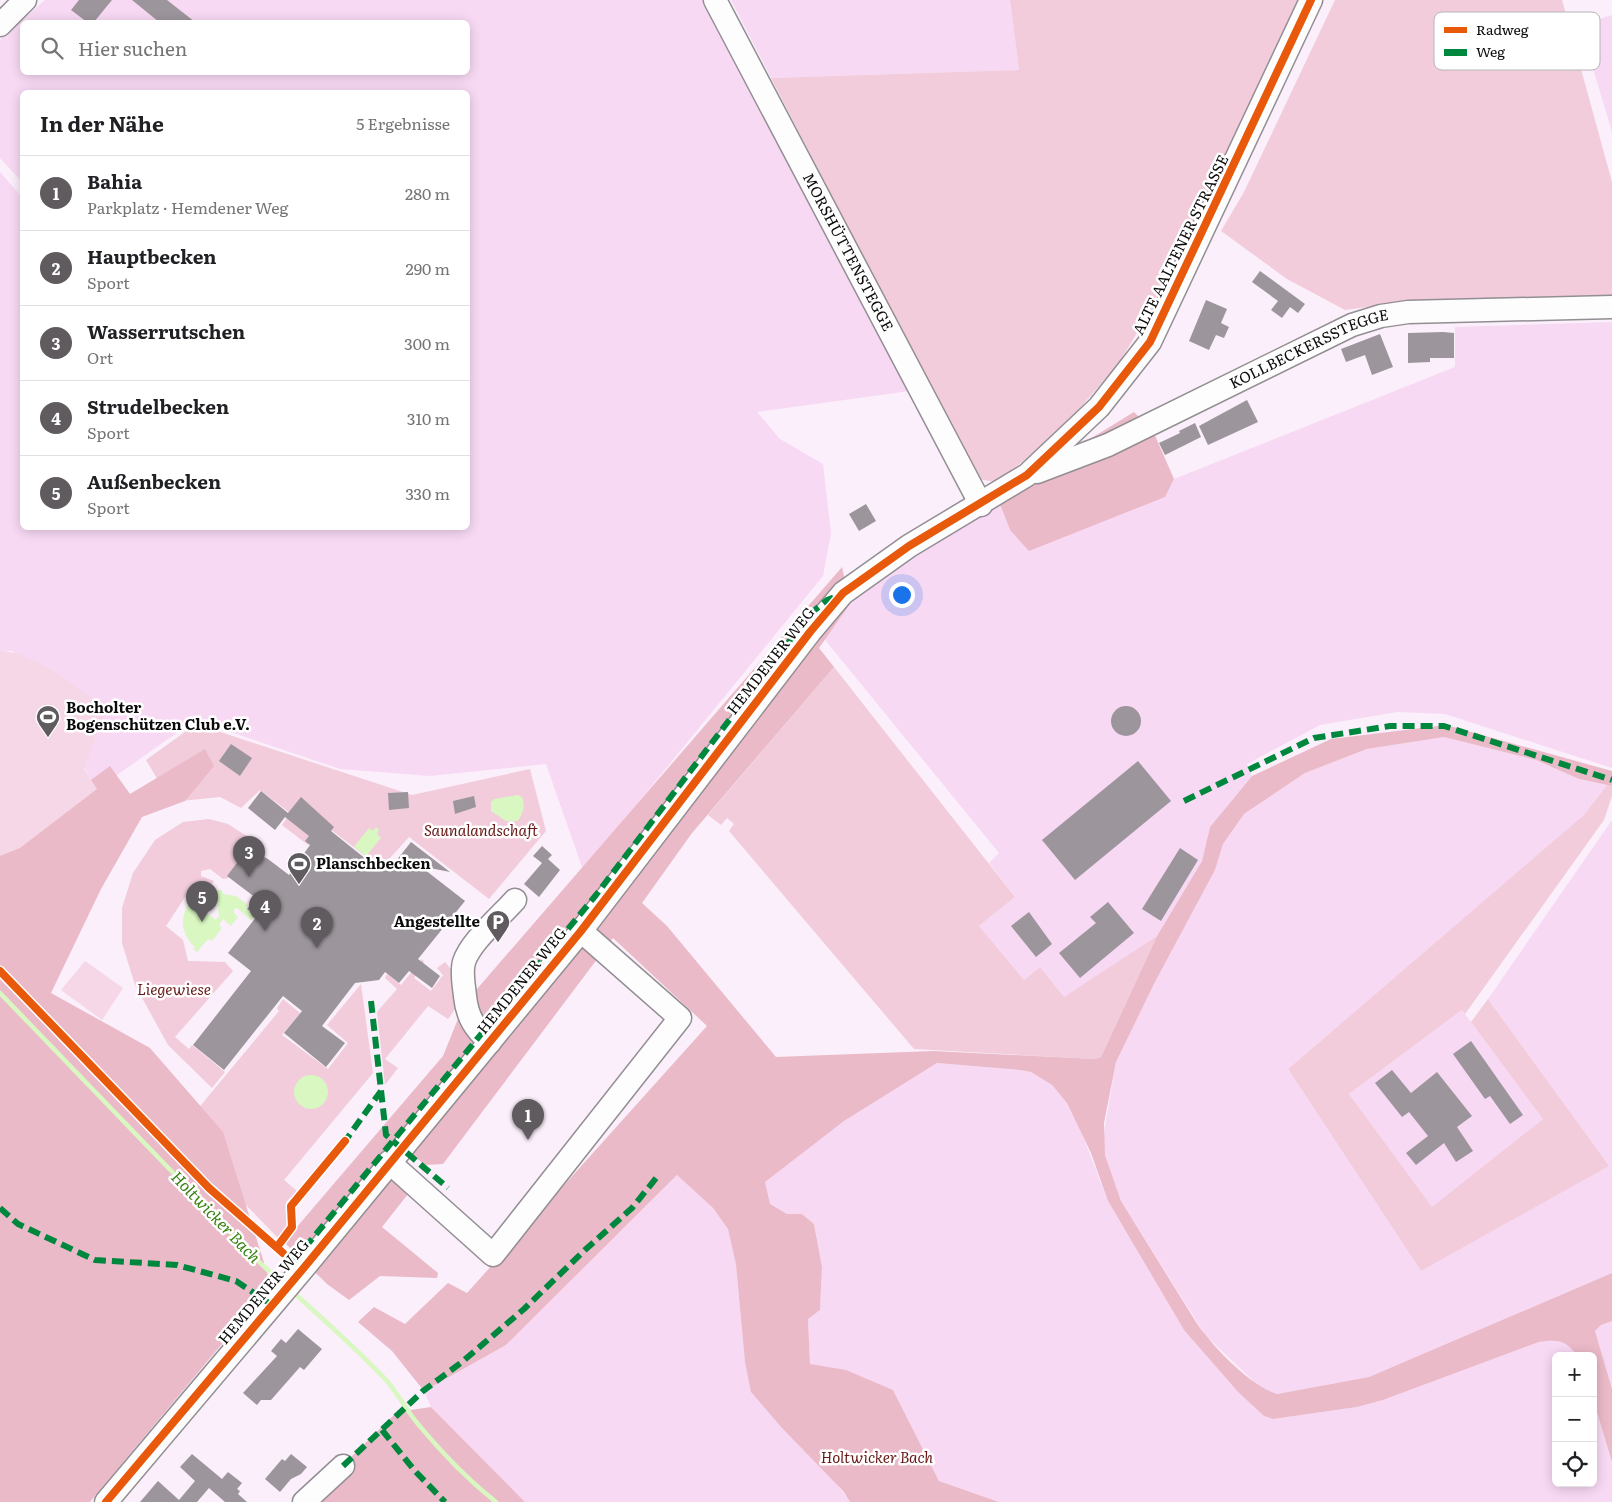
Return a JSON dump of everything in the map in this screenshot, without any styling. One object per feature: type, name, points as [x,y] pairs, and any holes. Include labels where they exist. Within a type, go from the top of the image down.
[{"type":"street","name":"MORSHÜTTENSTEGGE","points":[[715,0],[981,505]]},
{"type":"street","name":"ALTE AALTENER STRASSE","points":[[981,505],[1027,475],[1099,407],[1150,342],[1311,0]]},
{"type":"street","points":[[0,25],[19,2]]},
{"type":"street","name":"KOLLBECKERSSTEGGE","points":[[1027,475],[1108,445],[1352,325],[1380,316],[1408,312],[1612,307]]},
{"type":"street","name":"HEMDENER WEG","points":[[106,1502],[302,1270],[581,931],[810,632],[843,593],[909,546],[981,505]]},
{"type":"street","points":[[490,1042],[478,1031],[471,1021],[466,1003],[464,962],[472,948],[515,900]]},
{"type":"street","points":[[389,1162],[493,1255],[680,1018],[581,931]]},
{"type":"street","points":[[304,1502],[343,1466]]},
{"type":"shaded area","points":[[45,0],[707,0],[910,391],[757,412],[780,439],[823,464],[831,533],[823,576],[583,870],[546,764],[430,776],[340,769],[195,720],[97,789],[13,651],[0,651],[0,172],[20,195],[20,530],[470,530],[470,90],[20,90],[20,180],[0,158],[0,40],[20,22],[20,75],[470,75],[470,20],[22,20]]},
{"type":"shaded area","points":[[731,0],[1010,0],[1019,70],[771,78]]},
{"type":"shaded area","points":[[1612,15],[1612,132],[1593,70],[1600,70],[1600,19]]},
{"type":"shaded area","points":[[1612,322],[1612,768],[1445,714],[1397,712],[1320,725],[1247,764],[1252,776],[1210,827],[1202,861],[1157,936],[1064,998],[1040,967],[1024,980],[979,926],[1015,897],[989,863],[999,853],[821,635],[845,601],[999,501],[1010,530],[1164,497],[1174,479],[1455,367],[1455,327]]},
{"type":"shaded area","name":"Bocholter Bogenschützen Club e.V.","points":[[0,651],[12,652],[41,664],[106,708],[84,769],[97,789],[20,848],[0,856]]},
{"type":"shaded area","points":[[1444,737],[1536,760],[1579,779],[1607,785],[1585,815],[1288,1069],[1421,1271],[1608,1166],[1488,999],[1612,820],[1612,1273],[1369,1377],[1277,1394],[1263,1390],[1206,1336],[1121,1201],[1105,1155],[1103,1138],[1116,1062],[1155,982],[1215,870],[1223,844],[1244,814],[1305,773],[1367,749]]},
{"type":"shaded area","points":[[518,795],[522,797],[524,806],[517,821],[506,821],[491,811],[491,802],[494,799]]},
{"type":"shaded area","points":[[376,827],[379,830],[377,834],[381,838],[366,856],[354,847],[369,828],[373,831]]},
{"type":"shaded area","points":[[216,890],[222,890],[223,894],[236,896],[248,905],[246,909],[255,915],[251,920],[237,908],[234,909],[234,913],[238,917],[231,926],[223,919],[219,925],[222,928],[212,941],[208,939],[197,952],[193,949],[195,947],[184,931],[183,919],[185,912],[191,901],[216,920],[219,916]]},
{"type":"shaded area","points":[[85,961],[123,988],[102,1020],[61,990]]},
{"type":"shaded area","points":[[1462,1010],[1544,1119],[1432,1208],[1349,1094]]},
{"type":"shaded area","points":[[937,1063],[1031,1072],[1052,1085],[1067,1103],[1079,1126],[1108,1201],[1184,1330],[1238,1392],[1264,1416],[1273,1419],[1357,1407],[1383,1400],[1539,1342],[1553,1340],[1568,1343],[1575,1352],[1552,1352],[1552,1487],[1597,1487],[1597,1412],[1612,1462],[1612,1502],[999,1502],[939,1481],[893,1390],[810,1364],[808,1319],[820,1310],[822,1267],[814,1224],[802,1214],[787,1214],[769,1204],[765,1181],[844,1121]]},
{"type":"shaded area","points":[[311,1075],[323,1080],[328,1092],[323,1104],[311,1109],[299,1104],[294,1092],[299,1080]]},
{"type":"shaded area","points":[[677,1175],[713,1208],[728,1229],[736,1265],[745,1362],[850,1502],[525,1502],[431,1407],[424,1391],[506,1345]]},
{"type":"shaded area","points":[[1612,1321],[1612,1389],[1595,1331],[1601,1325]]},
{"type":"green space","points":[[1010,0],[1298,0],[1252,104],[1166,284],[1119,363],[1053,439],[995,482],[978,479],[771,78],[1019,70]]},
{"type":"green space","points":[[1335,0],[1562,0],[1565,12],[1434,12],[1434,70],[1581,70],[1612,182],[1612,296],[1397,303],[1345,310],[1287,279],[1221,231],[1244,192]]},
{"type":"green space","points":[[1134,412],[1153,431],[1174,479],[1165,497],[1029,551],[1010,530],[998,499],[1033,474]]},
{"type":"green space","points":[[842,567],[850,604],[819,648],[834,667],[692,833],[642,903],[667,926],[776,1057],[933,1051],[1095,1059],[1101,1057],[1157,936],[1202,861],[1210,827],[1252,776],[1331,739],[1446,725],[1612,771],[1612,786],[1579,779],[1536,760],[1444,737],[1367,749],[1305,773],[1244,814],[1223,844],[1215,870],[1155,982],[1116,1062],[1104,1123],[1105,1155],[1121,1201],[1196,1322],[1211,1342],[1243,1374],[1277,1394],[1369,1377],[1612,1273],[1612,1321],[1601,1325],[1595,1331],[1612,1389],[1612,1462],[1597,1412],[1597,1352],[1574,1352],[1565,1344],[1557,1341],[1539,1342],[1383,1400],[1357,1407],[1273,1419],[1264,1416],[1238,1392],[1184,1330],[1108,1201],[1091,1153],[1067,1103],[1052,1085],[1031,1072],[937,1063],[844,1121],[765,1182],[770,1204],[787,1214],[802,1214],[814,1224],[822,1267],[820,1310],[808,1319],[810,1364],[846,1370],[893,1390],[939,1481],[999,1502],[850,1502],[843,1491],[782,1428],[751,1392],[745,1362],[736,1265],[728,1229],[713,1208],[677,1175],[506,1345],[424,1391],[392,1351],[358,1322],[374,1307],[405,1324],[448,1283],[467,1293],[707,1026],[613,938],[443,1164],[426,1165],[409,1153],[389,1178],[408,1194],[382,1227],[438,1273],[437,1278],[380,1276],[349,1300],[327,1284],[284,1242],[443,1056],[464,1004]]},
{"type":"green space","points":[[834,667],[1015,897],[979,926],[1024,980],[1040,967],[1064,997],[1157,936],[1101,1057],[1095,1059],[914,1049],[729,831],[734,824],[727,818],[721,825],[708,815]]},
{"type":"green space","name":"Saunalandschaft","points":[[196,724],[412,795],[530,769],[546,831],[489,899],[409,837],[381,868],[326,826],[308,845],[282,825],[290,813],[260,790],[241,808],[220,797],[171,802],[146,760]]},
{"type":"green space","points":[[205,749],[214,766],[185,801],[142,817],[101,889],[51,993],[150,1048],[223,1132],[271,1285],[90,1502],[0,1502],[0,833],[50,810],[110,766],[130,794]]},
{"type":"green space","points":[[1607,785],[1612,786],[1612,796],[1604,820],[1465,1014],[1462,1010],[1349,1094],[1432,1207],[1543,1119],[1471,1022],[1488,999],[1609,1166],[1421,1271],[1288,1069],[1584,815]]},
{"type":"green space","name":"Liegewiese","points":[[209,819],[228,824],[254,841],[227,876],[229,878],[223,879],[210,869],[201,871],[201,876],[214,881],[209,888],[210,900],[207,904],[189,891],[166,926],[183,940],[188,961],[225,962],[233,971],[175,1037],[189,1049],[192,1045],[225,1072],[212,1088],[168,1045],[135,985],[122,943],[122,908],[133,873],[155,840],[183,822]]},
{"type":"green space","points":[[422,959],[424,962],[414,978],[431,991],[443,975],[437,968],[445,962],[455,976],[459,990],[457,1004],[448,1019],[428,1006],[385,1059],[398,1068],[385,1085],[377,1012],[397,989],[385,978],[387,974],[401,985]]},
{"type":"green space","points":[[361,984],[373,1073],[284,1180],[297,1191],[286,1202],[288,1229],[277,1237],[177,1134],[279,1011],[277,1008],[283,999],[300,1013],[282,1035],[328,1069],[348,1043],[327,1025]]},
{"type":"green space","points":[[431,1407],[525,1502],[305,1502],[397,1412]]},
{"type":"building","points":[[79,0],[112,0],[96,20],[84,20],[71,10]]},
{"type":"building","points":[[132,0],[167,0],[192,20],[157,20]]},
{"type":"building","points":[[1260,271],[1305,304],[1298,313],[1290,307],[1282,318],[1271,310],[1278,301],[1252,282]]},
{"type":"building","points":[[1206,300],[1227,309],[1221,323],[1229,327],[1224,338],[1216,335],[1209,350],[1189,341]]},
{"type":"building","points":[[1408,333],[1454,333],[1454,358],[1430,358],[1430,362],[1408,363]]},
{"type":"building","points":[[1380,334],[1393,367],[1372,375],[1365,355],[1346,362],[1341,349]]},
{"type":"building","points":[[1247,400],[1258,422],[1208,445],[1199,426]]},
{"type":"building","points":[[1195,423],[1201,437],[1165,455],[1159,443]]},
{"type":"building","points":[[866,504],[876,521],[859,531],[849,514]]},
{"type":"building","points":[[1126,706],[1137,710],[1141,721],[1137,732],[1126,736],[1115,732],[1111,721],[1115,710]]},
{"type":"building","points":[[231,744],[252,758],[240,776],[219,761]]},
{"type":"building","points":[[1138,761],[1171,801],[1075,880],[1042,840]]},
{"type":"building","points":[[261,791],[288,813],[301,797],[334,827],[331,831],[377,868],[377,871],[392,870],[392,866],[411,842],[450,872],[420,866],[465,901],[418,959],[440,976],[432,988],[409,971],[399,983],[385,972],[379,980],[355,983],[322,1026],[345,1043],[326,1067],[284,1033],[302,1011],[283,996],[224,1070],[193,1045],[251,971],[228,953],[257,916],[247,909],[256,898],[227,876],[242,856],[257,866],[264,857],[289,875],[310,845],[305,841],[309,836],[285,817],[275,830],[248,808]]},
{"type":"building","points":[[408,792],[409,808],[389,810],[388,793]]},
{"type":"building","points":[[474,796],[476,807],[455,814],[453,801]]},
{"type":"building","points":[[542,846],[552,855],[548,859],[560,870],[539,897],[524,884],[542,863],[533,856]]},
{"type":"building","points":[[1180,848],[1198,860],[1161,921],[1142,909]]},
{"type":"building","points":[[1108,902],[1134,933],[1080,978],[1059,953],[1096,923],[1090,917]]},
{"type":"building","points":[[1029,912],[1052,944],[1036,957],[1011,926]]},
{"type":"building","points":[[1471,1041],[1523,1115],[1510,1124],[1490,1096],[1485,1099],[1453,1054]]},
{"type":"building","points":[[1392,1070],[1411,1093],[1437,1072],[1472,1116],[1457,1127],[1473,1151],[1456,1162],[1444,1143],[1416,1165],[1406,1153],[1428,1136],[1409,1112],[1402,1117],[1375,1083]]},
{"type":"building","points":[[298,1329],[322,1349],[304,1370],[300,1367],[271,1400],[261,1400],[257,1405],[243,1393],[277,1356],[271,1351],[281,1339],[286,1343]]},
{"type":"building","points":[[192,1454],[222,1479],[228,1472],[242,1483],[237,1489],[240,1491],[238,1494],[247,1502],[225,1502],[209,1488],[197,1502],[140,1502],[158,1481],[179,1500],[195,1481],[180,1467]]},
{"type":"building","points":[[291,1454],[307,1467],[301,1474],[291,1479],[280,1492],[265,1479],[282,1459],[285,1461]]},
{"type":"waterway","name":"Holtwicker Bach","points":[[0,993],[256,1259],[283,1284]]},
{"type":"waterway","name":"Holtwicker Bach","points":[[293,1292],[376,1369],[436,1445],[465,1475],[496,1502]]},
{"type":"marked path","points":[[293,1262],[596,895],[810,614],[827,600],[837,596]]},
{"type":"marked path","points":[[1184,801],[1314,738],[1390,726],[1444,726],[1612,780]]},
{"type":"marked path","points":[[371,1001],[386,1135],[448,1188]]},
{"type":"marked path","points":[[343,1144],[381,1091]]},
{"type":"marked path","points":[[343,1466],[423,1391],[462,1362],[524,1309],[632,1208],[657,1177]]},
{"type":"marked path","points":[[0,1208],[18,1224],[95,1260],[177,1265],[236,1281],[272,1305]]},
{"type":"marked path","points":[[382,1430],[415,1471],[445,1502]]},
{"type":"cycle path","points":[[106,1502],[302,1270],[581,931],[810,632],[843,593],[909,546],[1027,475],[1099,407],[1150,342],[1311,0]]},
{"type":"cycle path","points":[[0,971],[209,1188],[283,1253]]},
{"type":"cycle path","points":[[280,1243],[292,1227],[291,1206],[345,1141]]},
{"type":"place","name":"Bocholter Bogenschützen Club e.V.","points":[[48,738]]},
{"type":"place","name":"Wasserrutschen","points":[[249,877]]},
{"type":"place","name":"Planschbecken","points":[[299,885]]},
{"type":"place","name":"Außenbecken","points":[[202,922]]},
{"type":"place","name":"Strudelbecken","points":[[265,931]]},
{"type":"place","name":"Angestellte","points":[[498,943]]},
{"type":"place","name":"Hauptbecken","points":[[317,948]]},
{"type":"place","name":"Bahia","points":[[528,1140]]}]
